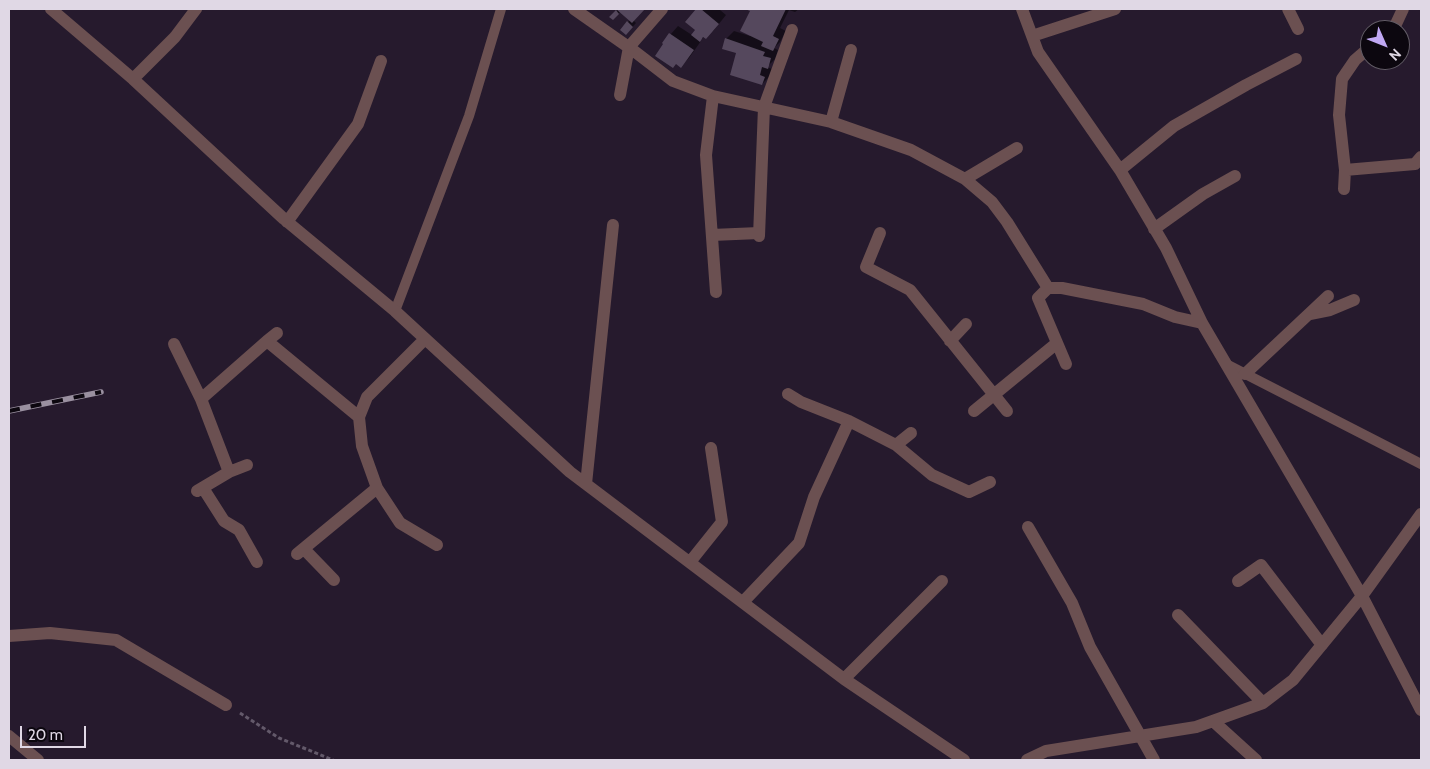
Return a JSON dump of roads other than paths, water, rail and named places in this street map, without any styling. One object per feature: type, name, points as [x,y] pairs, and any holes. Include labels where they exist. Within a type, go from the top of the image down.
[{"type":"street","points":[[51,9],[133,79],[287,222],[395,311],[570,472],[844,679],[964,760]]},
{"type":"street","points":[[133,79],[175,37],[196,9]]},
{"type":"street","points":[[620,95],[629,47],[662,9]]},
{"type":"street","points":[[1022,9],[1038,52],[1120,170],[1166,248],[1202,323],[1362,596],[1421,710]]},
{"type":"street","points":[[1032,36],[1115,9]]},
{"type":"street","points":[[1288,9],[1298,29]]},
{"type":"street","points":[[581,11],[673,81],[713,96],[832,122],[911,150],[965,178],[992,202],[1007,222],[1048,288]]},
{"type":"street","points":[[712,235],[759,235],[764,107],[792,30]]},
{"type":"street","points":[[832,122],[851,50]]},
{"type":"street","points":[[1344,188],[1345,170],[1339,114],[1342,79],[1360,56]]},
{"type":"street","points":[[1120,170],[1174,126],[1296,59]]},
{"type":"street","points":[[287,222],[358,124],[381,61]]},
{"type":"street","points":[[713,96],[706,155],[716,292]]},
{"type":"street","points":[[965,178],[1017,148]]},
{"type":"street","points":[[1345,170],[1415,164],[1421,158]]},
{"type":"street","points":[[1154,228],[1203,194],[1235,176]]},
{"type":"street","points":[[586,484],[613,226]]},
{"type":"street","points":[[880,233],[866,267],[910,290],[1007,411]]},
{"type":"street","points":[[1066,364],[1038,298],[1048,288],[1062,288],[1143,304],[1176,317],[1202,323]]},
{"type":"street","points":[[1245,374],[1328,296]]},
{"type":"street","points":[[1310,314],[1330,310],[1354,300]]},
{"type":"street","points":[[950,341],[966,324]]},
{"type":"street","points":[[201,399],[272,337],[359,417]]},
{"type":"street","points":[[425,338],[367,397],[359,417],[362,446],[377,488],[400,523],[437,545]]},
{"type":"street","points":[[974,410],[1057,343]]},
{"type":"street","points":[[174,344],[201,399],[229,472]]},
{"type":"street","points":[[788,394],[801,402],[849,421],[896,445],[932,475],[969,492],[990,482]]},
{"type":"street","points":[[743,602],[799,544],[814,497],[849,421]]},
{"type":"street","points":[[896,445],[912,433]]},
{"type":"street","points":[[690,562],[722,522],[711,448]]},
{"type":"street","points":[[247,465],[229,472],[199,490],[224,521],[239,530],[257,562]]},
{"type":"street","points":[[334,580],[301,552],[377,488]]},
{"type":"street","points":[[1027,760],[1046,752],[1196,727],[1263,703],[1293,680],[1362,596],[1421,514]]},
{"type":"street","points":[[1028,528],[1072,603],[1090,647],[1139,737],[1154,760]]},
{"type":"street","points":[[1238,581],[1261,565],[1322,645]]},
{"type":"street","points":[[844,679],[942,581]]},
{"type":"street","points":[[1178,615],[1263,703]]},
{"type":"street","points":[[9,636],[50,633],[116,640],[226,705]]},
{"type":"street","points":[[1213,721],[1256,760]]},
{"type":"street","points":[[9,736],[38,760]]},
{"type":"lane","points":[[395,311],[468,116],[501,9]]},
{"type":"lane","points":[[1226,364],[1421,464]]},
{"type":"railway","points":[[9,411],[101,392]]}]
